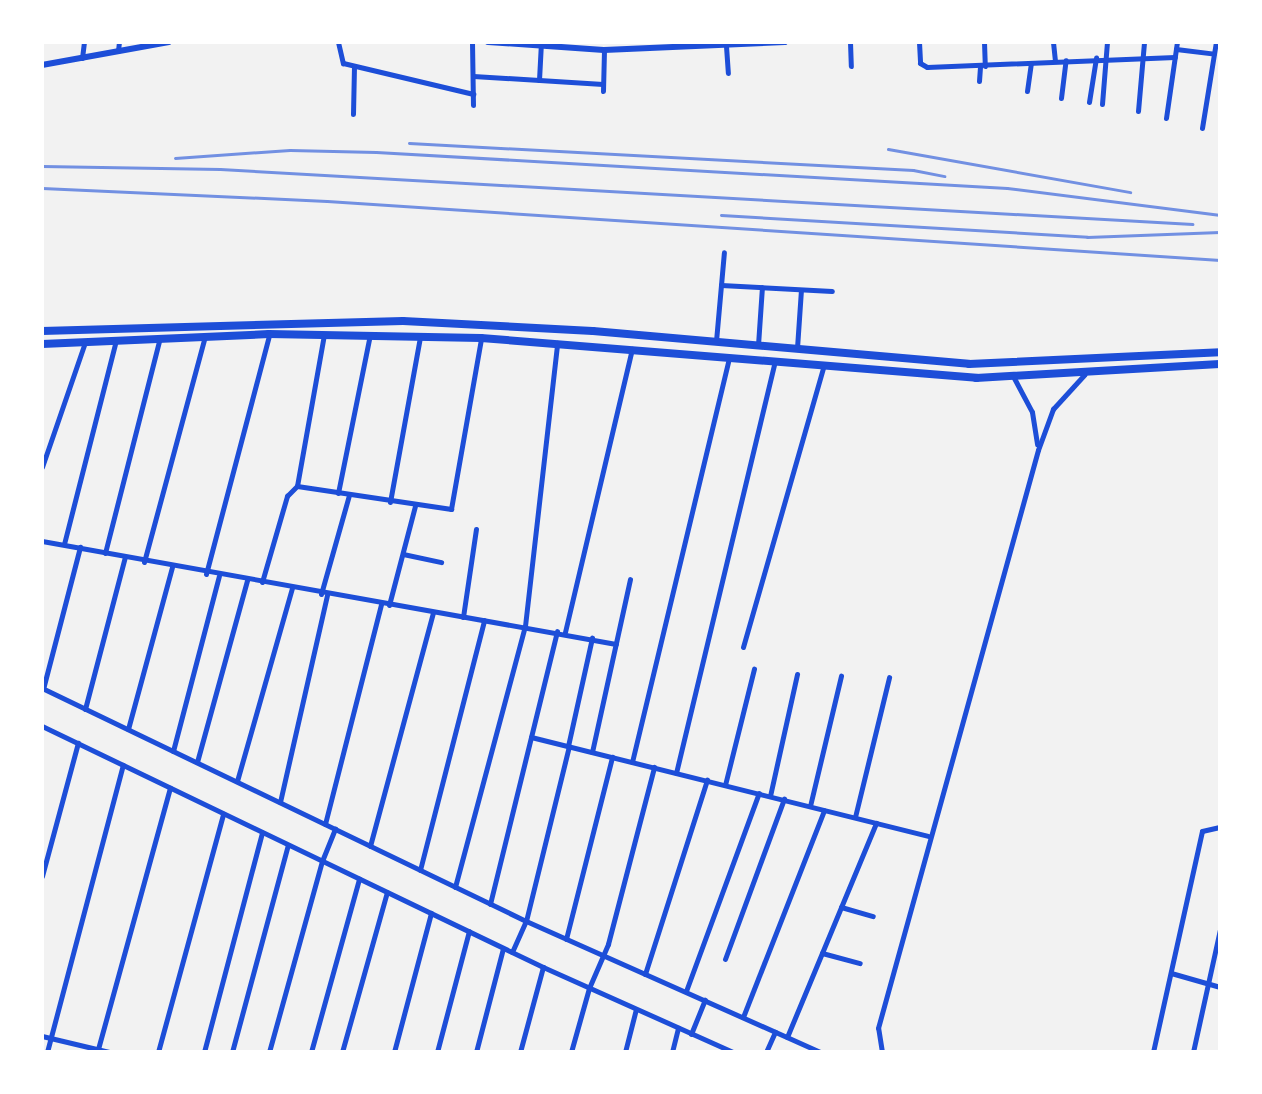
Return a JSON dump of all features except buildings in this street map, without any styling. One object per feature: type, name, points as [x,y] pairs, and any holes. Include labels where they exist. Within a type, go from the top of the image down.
[{"type":"main road","points":[[401,335],[403,321]]},
{"type":"main road","points":[[42,331],[403,321],[716,341],[946,363],[1014,363],[1220,352]]},
{"type":"main road","points":[[42,344],[269,334],[401,335],[633,346],[824,365],[1014,378],[1220,364]]},
{"type":"main road","points":[[1014,363],[1014,378]]},
{"type":"street","points":[[82,58],[84,42]]},
{"type":"street","points":[[118,51],[119,42]]},
{"type":"street","points":[[42,65],[169,42]]},
{"type":"street","points":[[338,42],[340,61],[473,94]]},
{"type":"street","points":[[472,42],[473,105]]},
{"type":"street","points":[[488,42],[604,50],[785,42]]},
{"type":"street","points":[[850,42],[851,66]]},
{"type":"street","points":[[919,42],[925,67],[1108,57],[1175,57]]},
{"type":"street","points":[[979,81],[984,42]]},
{"type":"street","points":[[1053,42],[1055,61]]},
{"type":"street","points":[[1102,104],[1107,42]]},
{"type":"street","points":[[1138,111],[1144,42]]},
{"type":"street","points":[[1202,128],[1216,42]]},
{"type":"street","points":[[726,46],[728,73]]},
{"type":"street","points":[[1166,118],[1177,46],[1214,54]]},
{"type":"street","points":[[539,80],[541,47]]},
{"type":"street","points":[[603,91],[604,50]]},
{"type":"street","points":[[1089,102],[1096,58]]},
{"type":"street","points":[[1061,98],[1066,60]]},
{"type":"street","points":[[1027,91],[1031,63]]},
{"type":"street","points":[[353,114],[354,66]]},
{"type":"street","points":[[473,76],[603,84]]},
{"type":"street","points":[[716,341],[724,252]]},
{"type":"street","points":[[721,285],[832,291]]},
{"type":"street","points":[[758,345],[762,287]]},
{"type":"street","points":[[797,349],[801,290]]},
{"type":"street","points":[[262,582],[287,496],[297,486],[324,333]]},
{"type":"street","points":[[206,574],[269,334]]},
{"type":"street","points":[[338,493],[370,334]]},
{"type":"street","points":[[144,562],[205,336]]},
{"type":"street","points":[[390,502],[420,336]]},
{"type":"street","points":[[105,553],[160,338]]},
{"type":"street","points":[[297,486],[445,511],[453,506],[481,338]]},
{"type":"street","points":[[64,544],[116,340]]},
{"type":"street","points":[[42,467],[86,341]]},
{"type":"street","points":[[455,887],[525,626],[557,342]]},
{"type":"street","points":[[565,632],[633,346]]},
{"type":"street","points":[[632,762],[730,356]]},
{"type":"street","points":[[676,773],[775,360]]},
{"type":"street","points":[[743,647],[824,365]]},
{"type":"street","points":[[882,1052],[878,1028],[928,836],[1038,450],[1053,409],[1085,374]]},
{"type":"street","points":[[1014,378],[1032,412],[1038,450]]},
{"type":"street","points":[[280,802],[324,595],[349,495]]},
{"type":"street","points":[[389,605],[415,506]]},
{"type":"street","points":[[463,617],[476,529]]},
{"type":"street","points":[[42,541],[206,574],[565,632],[616,644]]},
{"type":"street","points":[[80,547],[42,689],[526,921],[817,1051]]},
{"type":"street","points":[[402,554],[441,562]]},
{"type":"street","points":[[85,709],[125,557]]},
{"type":"street","points":[[128,729],[172,567]]},
{"type":"street","points":[[173,751],[219,576]]},
{"type":"street","points":[[592,752],[630,579]]},
{"type":"street","points":[[197,762],[247,580]]},
{"type":"street","points":[[237,781],[292,588]]},
{"type":"street","points":[[325,824],[381,604]]},
{"type":"street","points":[[370,846],[433,612]]},
{"type":"street","points":[[420,870],[484,620]]},
{"type":"street","points":[[490,904],[557,631]]},
{"type":"street","points":[[512,952],[526,921],[592,638]]},
{"type":"street","points":[[725,785],[754,669]]},
{"type":"street","points":[[770,796],[797,674]]},
{"type":"street","points":[[810,806],[841,676]]},
{"type":"street","points":[[855,817],[889,677]]},
{"type":"street","points":[[42,726],[543,967],[733,1052]]},
{"type":"street","points":[[531,737],[928,836]]},
{"type":"street","points":[[42,876],[78,743]]},
{"type":"street","points":[[566,939],[612,757]]},
{"type":"street","points":[[47,1052],[123,765]]},
{"type":"street","points":[[571,1052],[602,955],[654,767]]},
{"type":"street","points":[[645,974],[707,780]]},
{"type":"street","points":[[98,1049],[170,788]]},
{"type":"street","points":[[686,991],[759,793]]},
{"type":"street","points":[[725,959],[784,799]]},
{"type":"street","points":[[743,1017],[824,810]]},
{"type":"street","points":[[158,1052],[223,814]]},
{"type":"street","points":[[787,1037],[876,823]]},
{"type":"street","points":[[1153,1052],[1202,831],[1220,827]]},
{"type":"street","points":[[269,1052],[322,861],[335,829]]},
{"type":"street","points":[[204,1052],[262,833]]},
{"type":"street","points":[[232,1052],[288,845]]},
{"type":"street","points":[[311,1052],[359,879]]},
{"type":"street","points":[[342,1052],[387,892]]},
{"type":"street","points":[[841,907],[873,916]]},
{"type":"street","points":[[394,1052],[431,913]]},
{"type":"street","points":[[1193,1052],[1220,929]]},
{"type":"street","points":[[437,1052],[469,931]]},
{"type":"street","points":[[476,1052],[503,948]]},
{"type":"street","points":[[821,953],[860,963]]},
{"type":"street","points":[[520,1052],[543,967]]},
{"type":"street","points":[[1171,973],[1220,987]]},
{"type":"street","points":[[691,1034],[705,1000]]},
{"type":"street","points":[[625,1052],[636,1009]]},
{"type":"street","points":[[672,1052],[678,1028]]},
{"type":"street","points":[[766,1052],[775,1032]]},
{"type":"street","points":[[42,1036],[86,1049],[109,1052]]},
{"type":"railway","points":[[409,143],[913,170],[944,176]]},
{"type":"railway","points":[[888,149],[1130,192]]},
{"type":"railway","points":[[175,158],[290,150],[376,152],[1007,188],[1220,215]]},
{"type":"railway","points":[[42,166],[220,169],[1192,224]]},
{"type":"railway","points":[[42,188],[327,201],[1220,260]]},
{"type":"railway","points":[[721,215],[1087,237],[1220,232]]}]
